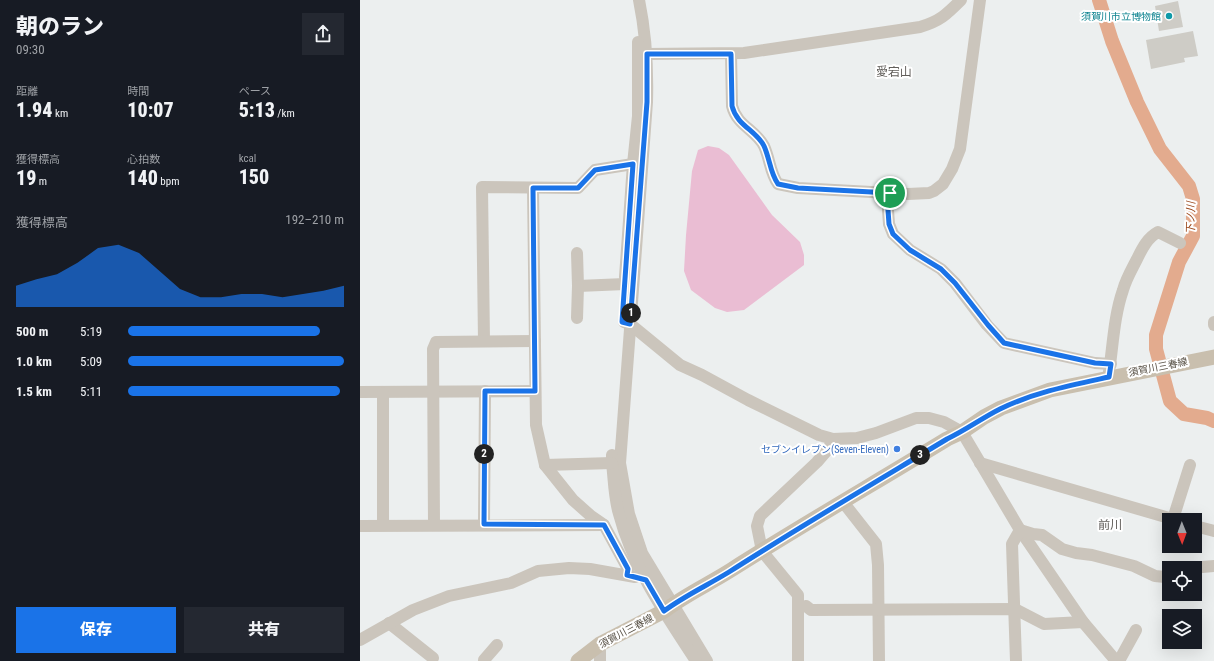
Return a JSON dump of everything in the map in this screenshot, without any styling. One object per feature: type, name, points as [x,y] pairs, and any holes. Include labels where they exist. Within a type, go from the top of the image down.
[{"type":"main road","name":"須賀川三春線","points":[[578,661],[600,644],[668,608],[711,583],[762,550],[990,414],[1028,397],[1110,371],[1214,357]]},
{"type":"street","points":[[632,0],[637,23],[639,53],[638,116],[624,284],[626,323],[620,463],[629,514],[642,553],[668,608],[696,661]]},
{"type":"street","points":[[639,0],[644,22],[647,54],[647,102],[612,462],[618,513],[632,553],[646,580],[707,661]]},
{"type":"street","points":[[647,54],[731,54],[752,52],[920,27],[938,20],[961,0]]},
{"type":"street","points":[[731,54],[733,112],[739,121],[761,141],[778,184],[798,188],[922,194],[934,191],[947,178],[957,160],[962,141],[980,0]]},
{"type":"street","points":[[484,341],[482,187],[578,188],[595,170],[633,164]]},
{"type":"street","points":[[533,188],[536,425],[545,465],[573,500],[604,525],[628,569],[627,575]]},
{"type":"street","points":[[890,193],[888,210],[889,224],[893,234],[910,250],[941,269],[955,283],[1004,343],[1089,362],[1110,371],[1116,319],[1123,289],[1141,251],[1154,234],[1158,232],[1180,243]]},
{"type":"street","points":[[577,253],[578,318]]},
{"type":"street","points":[[578,286],[624,284]]},
{"type":"street","points":[[626,323],[680,365],[702,374],[748,400],[805,429],[833,439],[846,439],[876,433],[916,418],[928,418],[944,422],[962,432],[1020,530],[1083,622],[1116,661]]},
{"type":"street","points":[[434,525],[433,349],[436,342],[535,341]]},
{"type":"street","points":[[484,524],[485,391]]},
{"type":"street","points":[[360,392],[535,391]]},
{"type":"street","points":[[382,525],[383,393]]},
{"type":"street","points":[[798,661],[798,594],[762,550],[757,526],[760,516],[817,462],[833,439]]},
{"type":"street","points":[[545,465],[612,462]]},
{"type":"street","points":[[980,463],[1162,516]]},
{"type":"street","points":[[1176,513],[1190,465]]},
{"type":"street","points":[[843,502],[876,544],[878,565],[879,661]]},
{"type":"street","points":[[360,526],[484,524],[604,525]]},
{"type":"street","points":[[1202,528],[1214,531]]},
{"type":"street","points":[[1020,530],[1032,534],[1042,535],[1062,549],[1076,553],[1092,554],[1134,566],[1155,576],[1162,577]]},
{"type":"street","points":[[1016,661],[1012,544],[1020,530]]},
{"type":"street","points":[[1202,567],[1214,566]]},
{"type":"street","points":[[360,640],[413,610],[449,596],[499,587],[538,571],[569,568],[590,569],[627,575],[646,580]]},
{"type":"street","points":[[806,606],[811,610],[1015,609],[1044,624],[1083,622]]},
{"type":"street","points":[[389,623],[433,658]]},
{"type":"street","points":[[1119,661],[1136,630]]},
{"type":"street","points":[[600,644],[600,661]]},
{"type":"street","points":[[484,661],[497,645]]},
{"type":"shaded area","points":[[708,146],[719,148],[729,155],[772,215],[800,242],[804,255],[804,265],[744,310],[727,312],[715,308],[691,290],[684,271],[692,171],[698,150]]},
{"type":"building","name":"須賀川市立博物館","points":[[1178,1],[1183,27],[1159,31],[1155,6]]},
{"type":"building","points":[[1193,31],[1198,56],[1184,58],[1185,62],[1151,69],[1146,40]]},
{"type":"waterway","name":"下ノ川","points":[[1099,0],[1112,41],[1137,102],[1160,149],[1189,186],[1193,199],[1193,236],[1179,262],[1156,335],[1156,349],[1170,401],[1184,414],[1207,418],[1214,421]]},
{"type":"place","name":"須賀川市立博物館","points":[[1169,16]]},
{"type":"place","name":"セブンイレブン(Seven-Eleven)","points":[[897,449]]},
{"type":"district","name":"愛宕山","points":[[894,72]]},
{"type":"district","name":"前川","points":[[1110,525]]},
{"type":"route","points":[[647,54],[731,54],[733,112],[739,121],[761,141],[775,180],[778,184],[798,188],[890,193],[888,210],[889,224],[895,237],[910,250],[941,269],[955,283],[1004,343],[1095,363],[1111,364],[1109,377],[1050,390],[1021,400],[984,417],[962,432],[947,439],[762,550],[711,583],[672,604],[664,611],[646,580],[627,575],[628,569],[604,525],[484,524],[485,391],[535,391],[533,188],[578,188],[595,170],[633,164],[622,322],[630,324],[647,102],[647,54]]}]
